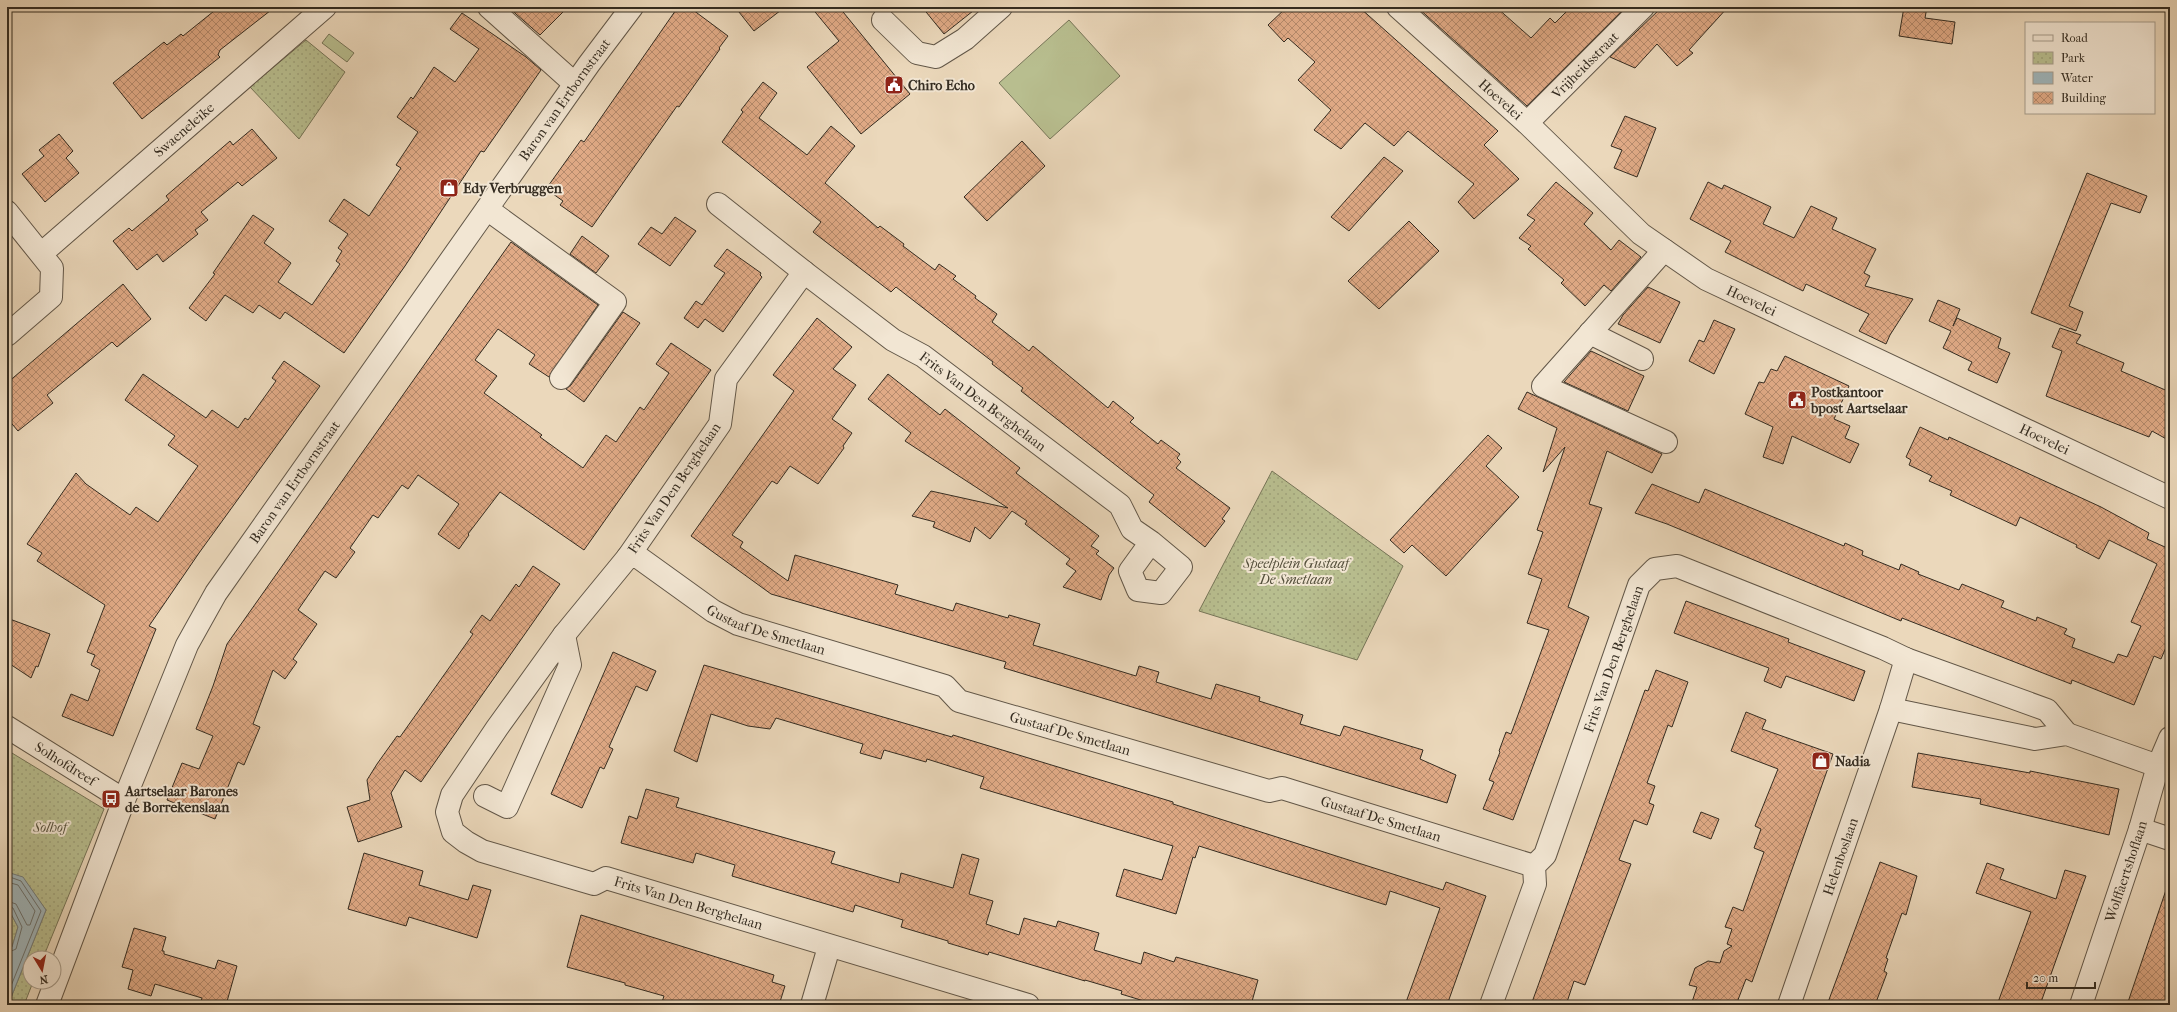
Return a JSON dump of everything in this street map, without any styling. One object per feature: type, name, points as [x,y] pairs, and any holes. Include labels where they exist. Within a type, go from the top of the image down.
[{"type":"street","name":"Swaeneleike","points":[[42,253],[325,7]]},
{"type":"street","points":[[489,7],[575,84]]},
{"type":"street","name":"Baron van Ertbornstraat","points":[[47,1005],[124,800],[187,645],[216,593],[575,84],[632,7]]},
{"type":"street","points":[[883,20],[917,53],[936,57],[965,39],[1001,7]]},
{"type":"street","name":"Hoevelei","points":[[1398,7],[1527,123],[1641,234],[1706,279],[2170,498]]},
{"type":"street","name":"Vrijheidsstraat","points":[[1527,123],[1643,7]]},
{"type":"street","name":"Frits Van Den Berghelaan","points":[[718,204],[893,340],[923,356],[1120,505],[1132,529],[1151,542]]},
{"type":"street","points":[[487,209],[615,302],[561,378]]},
{"type":"street","points":[[7,212],[42,253],[52,268],[51,297],[7,335]]},
{"type":"street","points":[[1664,250],[1543,386],[1666,442]]},
{"type":"street","name":"Frits Van Den Berghelaan","points":[[804,272],[726,379],[720,424],[628,557],[564,635],[497,728],[452,795],[447,812],[453,832],[466,842],[482,851],[594,884],[606,878],[829,947],[1028,1005]]},
{"type":"street","points":[[1590,333],[1642,359]]},
{"type":"street","name":"Gustaaf De Smetlaan","points":[[628,557],[638,557],[713,611],[738,624],[945,686],[959,701],[1269,791],[1282,788],[1534,866]]},
{"type":"street","name":"Frits Van Den Berghelaan","points":[[1534,866],[1545,854],[1639,585],[1655,569],[1677,566],[1883,648],[1906,659]]},
{"type":"street","points":[[485,796],[508,808],[570,665],[564,635]]},
{"type":"street","points":[[1906,659],[2047,710],[2067,734]]},
{"type":"street","name":"Helenboslaan","points":[[1789,1005],[1891,709],[1906,659]]},
{"type":"street","points":[[1891,709],[2035,739],[2067,734],[2158,766]]},
{"type":"street","name":"Solhofdreef","points":[[7,727],[124,800]]},
{"type":"street","name":"Wolffaertshoflaan","points":[[2081,1005],[2140,829],[2158,766],[2170,738]]},
{"type":"street","points":[[2140,829],[2170,840]]},
{"type":"street","points":[[1491,1005],[1535,884],[1534,866]]},
{"type":"street","points":[[812,1005],[829,947]]},
{"type":"green space","points":[[1069,20],[1120,76],[1050,139],[999,83]]},
{"type":"green space","points":[[329,34],[354,53],[347,62],[322,43]]},
{"type":"green space","points":[[306,40],[345,72],[299,139],[250,87]]},
{"type":"green space","name":"Speelplein Gustaaf De Smetlaan","points":[[1272,471],[1403,566],[1357,660],[1199,611]]},
{"type":"green space","name":"Solhof","points":[[7,750],[104,809],[46,950],[30,950],[46,910],[23,878],[7,872]]},
{"type":"green space","points":[[7,909],[18,927],[12,947],[7,949]]},
{"type":"green space","name":"Solhof","points":[[22,970],[22,990],[30,990],[24,1005],[8,1005]]},
{"type":"water","points":[[7,872],[23,877],[46,910],[30,950],[22,950],[22,970],[8,1005],[7,949],[12,947],[18,927],[7,909]]},
{"type":"building","points":[[219,7],[275,7],[220,50],[218,55],[220,57],[142,119],[113,83],[164,42],[167,45],[181,34],[183,36]]},
{"type":"building","points":[[508,7],[568,7],[540,35]]},
{"type":"building","points":[[678,7],[689,7],[728,36],[679,107],[677,106],[592,227],[560,205],[563,201],[546,189],[581,140],[584,142]]},
{"type":"building","points":[[735,7],[785,7],[754,31]]},
{"type":"building","points":[[811,7],[839,7],[910,94],[861,134],[807,67],[839,41]]},
{"type":"building","points":[[922,7],[978,7],[944,34]]},
{"type":"building","points":[[1287,7],[1359,7],[1498,131],[1484,145],[1519,179],[1474,219],[1458,202],[1474,184],[1408,131],[1394,146],[1365,123],[1341,149],[1314,130],[1331,110],[1298,80],[1315,62],[1288,38],[1284,42],[1268,25]]},
{"type":"building","points":[[1417,7],[1496,7],[1531,38],[1550,18],[1555,23],[1571,7],[1622,7],[1624,9],[1527,106]]},
{"type":"building","points":[[1662,7],[1728,7],[1689,50],[1693,53],[1677,66],[1657,44],[1635,68],[1610,57]]},
{"type":"building","points":[[1904,7],[1927,7],[1925,18],[1955,22],[1952,44],[1899,36]]},
{"type":"building","points":[[462,13],[526,57],[541,70],[484,152],[481,151],[405,266],[344,353],[285,312],[280,319],[259,305],[253,313],[225,295],[206,321],[189,308],[215,274],[213,273],[253,215],[274,229],[264,243],[291,263],[278,282],[312,305],[340,264],[336,261],[342,251],[338,248],[348,234],[329,221],[344,199],[369,216],[401,168],[396,165],[418,132],[397,117],[411,97],[413,99],[434,67],[455,82],[479,49],[450,29]]},
{"type":"building","points":[[763,82],[777,93],[759,118],[807,155],[831,126],[855,146],[825,183],[878,228],[880,226],[904,244],[903,246],[935,270],[939,264],[956,276],[953,279],[997,314],[992,322],[1029,351],[1033,346],[1108,408],[1113,401],[1134,418],[1130,422],[1158,444],[1161,440],[1180,454],[1177,458],[1181,462],[1176,468],[1230,508],[1222,519],[1225,521],[1205,547],[1149,502],[1154,495],[1021,391],[1023,388],[992,364],[993,362],[896,287],[891,292],[813,232],[821,222],[722,142],[743,112],[741,110]]},
{"type":"building","points":[[1625,116],[1656,128],[1637,177],[1614,168],[1622,150],[1611,146]]},
{"type":"building","points":[[252,129],[277,158],[242,186],[238,182],[201,212],[208,220],[195,230],[198,234],[163,262],[157,254],[137,270],[113,241],[129,228],[132,231],[169,200],[166,196],[230,141],[233,145]]},
{"type":"building","points":[[59,134],[73,151],[66,158],[79,173],[45,202],[22,174],[44,156],[39,150]]},
{"type":"building","points":[[1022,141],[1045,166],[987,221],[964,197]]},
{"type":"building","points":[[1384,157],[1403,171],[1349,231],[1331,217]]},
{"type":"building","points":[[2087,173],[2147,196],[2140,213],[2111,203],[2069,306],[2083,312],[2076,331],[2031,313]]},
{"type":"building","points":[[1556,182],[1593,213],[1584,224],[1611,250],[1619,240],[1641,257],[1611,291],[1604,285],[1585,306],[1561,283],[1564,280],[1528,249],[1531,246],[1519,238],[1535,220],[1527,215]]},
{"type":"building","points":[[1708,182],[1722,189],[1724,185],[1771,207],[1763,224],[1794,238],[1811,206],[1837,218],[1832,229],[1876,249],[1864,273],[1870,276],[1865,286],[1913,299],[1890,335],[1886,344],[1859,331],[1869,314],[1806,284],[1803,291],[1725,252],[1731,241],[1690,219]]},
{"type":"building","points":[[675,217],[696,231],[670,266],[638,244],[651,227],[662,234]]},
{"type":"building","points":[[1409,221],[1439,251],[1379,309],[1348,281]]},
{"type":"building","points":[[582,236],[609,256],[596,273],[570,254]]},
{"type":"building","points":[[511,242],[598,305],[549,377],[529,364],[535,355],[498,329],[475,360],[497,376],[484,393],[542,435],[540,437],[583,468],[606,435],[616,442],[640,407],[644,410],[669,373],[656,364],[671,343],[711,370],[584,550],[500,492],[468,534],[469,535],[459,549],[438,534],[459,504],[418,475],[408,489],[402,485],[378,518],[373,515],[350,548],[355,552],[336,578],[325,571],[298,610],[317,624],[293,659],[297,662],[285,679],[273,670],[253,724],[260,727],[244,765],[238,762],[215,819],[167,800],[182,763],[199,769],[213,736],[196,729],[213,686],[227,644]]},
{"type":"building","points":[[727,249],[761,273],[760,275],[762,277],[723,332],[705,319],[698,328],[684,318],[696,301],[702,305],[725,273],[714,266]]},
{"type":"building","points":[[123,284],[151,319],[117,347],[112,342],[47,395],[53,403],[18,431],[7,418],[7,383]]},
{"type":"building","points":[[1648,287],[1680,302],[1660,343],[1618,324],[1623,315]]},
{"type":"building","points":[[1938,300],[1960,309],[1953,326],[1957,318],[2001,338],[1998,348],[2010,353],[1997,383],[1968,370],[1972,362],[1943,348],[1951,331],[1929,321]]},
{"type":"building","points":[[623,312],[640,323],[584,402],[566,389],[571,385]]},
{"type":"building","points":[[817,318],[852,347],[833,369],[856,385],[832,419],[852,433],[843,446],[844,448],[818,484],[790,466],[777,484],[772,481],[732,535],[743,542],[740,547],[788,581],[795,555],[898,585],[895,594],[953,611],[956,603],[1008,618],[1009,615],[1040,624],[1033,645],[1136,676],[1139,666],[1159,672],[1156,682],[1211,699],[1216,684],[1260,697],[1259,701],[1303,715],[1300,724],[1340,736],[1344,726],[1423,750],[1420,759],[1456,775],[1447,803],[1004,668],[1006,662],[771,594],[691,536],[794,391],[773,375]]},
{"type":"building","points":[[1714,320],[1735,329],[1714,374],[1689,361],[1699,340],[1704,342]]},
{"type":"building","points":[[2060,328],[2081,335],[2076,343],[2124,363],[2121,371],[2170,392],[2170,441],[2152,431],[2149,437],[2046,396],[2062,351],[2052,347]]},
{"type":"building","points":[[1591,351],[1644,376],[1628,411],[1564,382]]},
{"type":"building","name":"Postkantoor bpost Aartselaar","points":[[1785,356],[1849,386],[1834,419],[1850,426],[1845,438],[1859,444],[1850,463],[1792,436],[1783,464],[1763,457],[1773,427],[1745,414],[1759,382],[1764,383],[1771,369],[1777,371]]},
{"type":"building","points":[[284,361],[320,386],[199,553],[149,626],[156,629],[113,736],[62,716],[71,694],[88,701],[100,670],[91,665],[95,655],[87,652],[105,605],[37,561],[42,553],[27,544],[76,473],[86,484],[130,515],[136,507],[158,522],[198,466],[168,445],[175,436],[125,400],[143,374],[206,418],[212,410],[238,428],[245,418],[248,420],[276,381],[272,378]]},
{"type":"building","points":[[888,374],[940,415],[945,409],[1020,468],[1016,473],[1099,536],[1091,546],[1099,551],[1096,554],[1114,568],[1109,575],[1101,600],[1063,587],[1076,571],[1066,564],[1070,559],[1025,524],[1027,521],[1012,511],[990,539],[975,527],[970,542],[933,527],[935,522],[912,516],[931,491],[1008,508],[905,441],[911,433],[868,399]]},
{"type":"building","points":[[1527,392],[1662,454],[1652,473],[1607,451],[1589,504],[1602,508],[1568,607],[1589,617],[1513,820],[1483,809],[1494,782],[1489,780],[1506,732],[1511,734],[1549,630],[1527,623],[1542,579],[1528,574],[1543,532],[1537,530],[1565,447],[1543,472],[1557,428],[1518,409]]},
{"type":"building","points":[[1920,427],[1948,440],[1949,437],[2101,507],[2149,533],[2147,539],[2165,547],[2170,535],[2170,638],[2161,659],[2154,656],[2134,705],[2072,680],[2071,684],[1902,618],[1901,621],[1667,524],[1635,513],[1652,484],[1699,503],[1705,489],[1844,546],[1845,543],[1863,551],[1862,555],[1899,570],[1901,564],[1919,572],[1918,574],[1959,590],[1962,584],[2004,601],[2001,607],[2036,621],[2037,617],[2067,629],[2064,634],[2075,639],[2072,647],[2114,663],[2118,654],[2127,657],[2141,626],[2131,622],[2157,564],[2109,540],[2099,559],[2076,547],[2077,545],[2020,517],[2016,526],[1950,495],[1952,491],[1929,481],[1932,476],[1909,465],[1911,460],[1906,457]]},
{"type":"building","points":[[1488,435],[1502,448],[1486,466],[1519,497],[1446,576],[1412,545],[1404,553],[1390,540]]},
{"type":"building","points":[[533,566],[560,584],[421,782],[405,770],[391,793],[402,827],[358,842],[347,807],[370,800],[367,780],[377,764],[397,736],[400,737],[473,634],[470,632],[482,615],[490,621],[516,584],[519,587]]},
{"type":"building","points":[[1686,601],[1789,639],[1788,642],[1865,671],[1854,701],[1786,676],[1781,688],[1764,681],[1769,668],[1674,633]]},
{"type":"building","points":[[7,618],[50,634],[38,667],[36,666],[31,678],[7,662]]},
{"type":"building","points":[[613,652],[656,671],[647,691],[636,686],[609,747],[613,749],[604,769],[600,767],[582,808],[551,794]]},
{"type":"building","points":[[704,665],[952,737],[953,735],[1173,802],[1173,804],[1443,890],[1446,882],[1486,896],[1447,1005],[1405,1005],[1440,908],[1390,891],[1386,905],[1199,846],[1195,858],[1193,857],[1176,914],[1116,896],[1124,869],[1162,880],[1173,846],[980,788],[984,777],[927,759],[926,762],[884,750],[881,759],[860,753],[863,744],[776,718],[770,729],[748,726],[711,714],[697,762],[674,751]]},
{"type":"building","points":[[1656,670],[1688,682],[1672,727],[1668,725],[1647,783],[1655,786],[1649,803],[1654,805],[1647,825],[1634,820],[1619,860],[1631,864],[1585,985],[1574,981],[1566,1005],[1531,1005],[1645,690],[1648,691]]},
{"type":"building","points":[[1746,712],[1766,720],[1762,729],[1833,754],[1752,982],[1746,979],[1736,1005],[1691,1005],[1697,987],[1689,985],[1695,968],[1708,961],[1720,963],[1724,951],[1732,946],[1727,944],[1732,929],[1725,927],[1733,907],[1743,911],[1764,852],[1754,848],[1761,829],[1755,826],[1778,769],[1731,751]]},
{"type":"building","points":[[1918,753],[2030,773],[2030,771],[2119,789],[2109,835],[1980,804],[1981,799],[1912,787]]},
{"type":"building","points":[[646,789],[679,798],[676,807],[835,852],[831,863],[899,883],[901,873],[953,888],[962,854],[979,859],[969,894],[993,901],[986,924],[1019,935],[1024,918],[1056,927],[1058,921],[1099,933],[1094,950],[1141,964],[1144,952],[1174,962],[1176,957],[1258,980],[1251,1005],[1157,1005],[1121,994],[1122,991],[1085,980],[989,952],[988,955],[948,943],[948,941],[901,927],[903,920],[855,905],[853,912],[732,876],[735,865],[696,853],[693,863],[621,843],[629,816],[637,819]]},
{"type":"building","points":[[1701,812],[1719,819],[1711,839],[1693,832]]},
{"type":"building","points":[[364,853],[423,871],[419,885],[468,900],[473,885],[491,890],[477,938],[409,917],[406,926],[348,909]]},
{"type":"building","points":[[1880,862],[1917,876],[1906,915],[1902,913],[1886,958],[1888,959],[1884,971],[1887,973],[1875,1005],[1827,1005]]},
{"type":"building","points":[[1987,863],[2004,869],[2000,879],[2056,899],[2065,870],[2086,876],[2040,1005],[1997,1005],[2031,912],[1976,893]]},
{"type":"building","points":[[2167,887],[2170,887],[2170,994],[2166,1005],[2127,1005]]},
{"type":"building","points":[[581,915],[774,975],[772,982],[785,986],[779,1005],[661,1005],[664,996],[625,985],[625,983],[567,967]]},
{"type":"building","points":[[134,928],[166,937],[162,951],[164,951],[164,954],[215,969],[218,960],[237,966],[226,1005],[200,1005],[202,998],[155,984],[151,996],[128,989],[133,970],[122,967]]},
{"type":"place","name":"Chiro Echo","points":[[894,85]]},
{"type":"place","name":"Edy Verbruggen","points":[[449,188]]},
{"type":"place","name":"Postkantoor bpost Aartselaar","points":[[1797,400]]},
{"type":"place","name":"Nadia","points":[[1821,761]]},
{"type":"place","name":"Aartselaar Barones de Borrekenslaan","points":[[111,799]]}]
